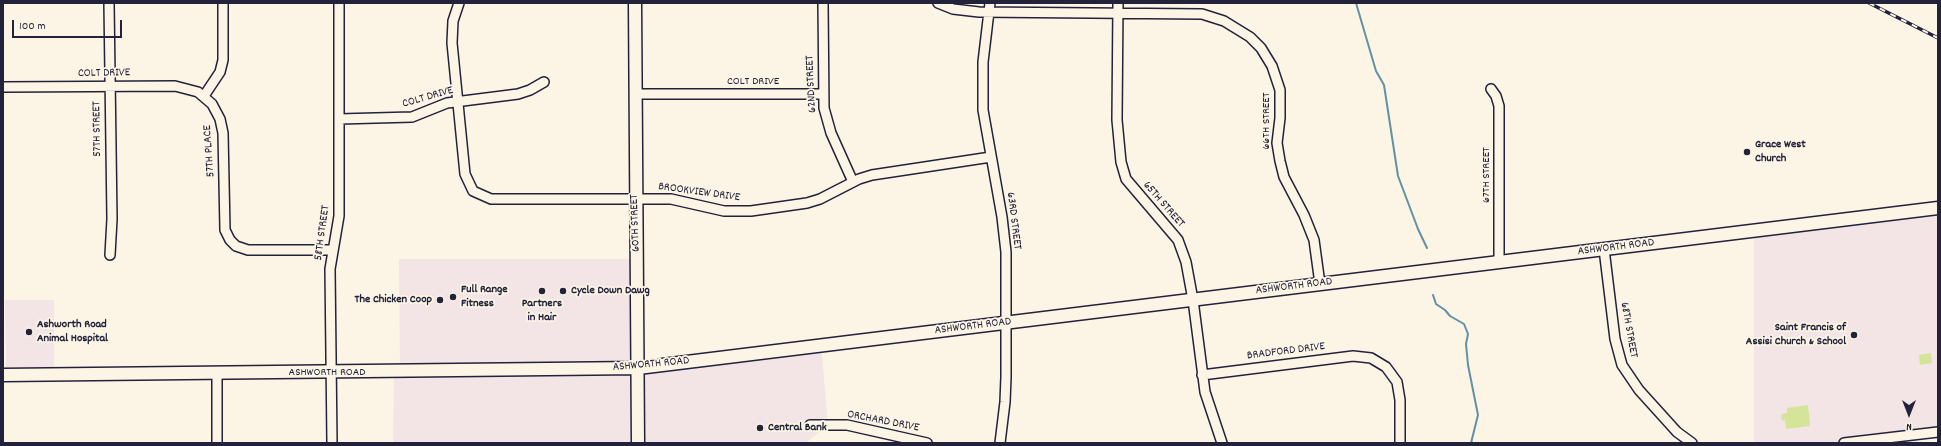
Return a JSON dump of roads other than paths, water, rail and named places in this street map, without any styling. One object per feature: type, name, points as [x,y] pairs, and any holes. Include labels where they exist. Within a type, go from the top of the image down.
[{"type":"main road","name":"60TH STREET","points":[[635,3],[635,198],[638,443]]},
{"type":"main road","name":"ASHWORTH ROAD","points":[[3,375],[331,373],[638,368],[1938,208]]},
{"type":"street","name":"57TH STREET","points":[[109,3],[112,219],[110,256]]},
{"type":"street","points":[[204,96],[220,72],[223,60],[223,3]]},
{"type":"street","name":"58TH STREET","points":[[332,443],[330,269],[339,216],[339,3]]},
{"type":"street","name":"BROOKVIEW DRIVE","points":[[459,3],[453,21],[452,42],[465,174],[473,191],[491,199],[671,199],[724,211],[750,211],[807,203],[827,196],[853,182],[879,174],[990,157]]},
{"type":"street","name":"62ND STREET","points":[[823,3],[822,94],[827,122],[853,182]]},
{"type":"street","name":"66TH STREET","points":[[938,3],[953,9],[990,8],[1119,13],[1202,14],[1224,21],[1250,36],[1261,48],[1272,66],[1280,90],[1280,118],[1277,143],[1280,161],[1284,177],[1304,215],[1314,240],[1320,284]]},
{"type":"street","name":"65TH STREET","points":[[1118,3],[1117,120],[1120,162],[1126,180],[1178,240],[1186,262],[1193,300],[1205,392],[1222,443]]},
{"type":"street","name":"63RD STREET","points":[[990,8],[985,40],[982,87],[983,110],[990,157],[1005,233],[1005,402],[1000,443]]},
{"type":"street","name":"COLT DRIVE","points":[[339,118],[412,117],[447,103],[518,94],[530,90],[544,82]]},
{"type":"street","name":"COLT DRIVE","points":[[3,87],[175,86],[187,88],[204,96]]},
{"type":"street","name":"67TH STREET","points":[[1491,89],[1496,96],[1499,106],[1499,262]]},
{"type":"street","name":"COLT DRIVE","points":[[635,94],[822,94]]},
{"type":"street","name":"57TH PLACE","points":[[204,96],[212,104],[220,118],[223,132],[225,230],[236,246],[248,250],[333,250]]},
{"type":"street","name":"68TH STREET","points":[[1604,249],[1615,340],[1622,365],[1639,390],[1673,428],[1689,441]]},
{"type":"street","name":"BRADFORD DRIVE","points":[[1202,375],[1354,356],[1373,359],[1386,367],[1397,382],[1400,400],[1400,443]]},
{"type":"street","points":[[217,373],[217,443]]},
{"type":"street","name":"ORCHARD DRIVE","points":[[810,425],[847,425],[891,439],[927,443]]},
{"type":"street","points":[[1844,443],[1938,432]]},
{"type":"waterway","points":[[1356,3],[1376,71],[1384,85],[1398,176],[1418,229],[1427,248]]},
{"type":"waterway","points":[[1433,295],[1436,304],[1445,310],[1450,316],[1464,324],[1468,334],[1466,344],[1468,365],[1478,415],[1471,443]]},
{"type":"railway","points":[[1869,3],[1938,38]]},
{"type":"place","name":"Grace West Church","points":[[1747,152]]},
{"type":"place","name":"Partners in Hair","points":[[542,291]]},
{"type":"place","name":"Cycle Down Dawg","points":[[563,291]]},
{"type":"place","name":"Full Range Fitness","points":[[453,297]]},
{"type":"place","name":"The Chicken Coop","points":[[440,300]]},
{"type":"place","name":"Ashworth Road Animal Hospital","points":[[29,332]]},
{"type":"place","name":"Saint Francis of Assisi Church & School","points":[[1854,335]]},
{"type":"place","name":"Central Bank","points":[[760,428]]}]
